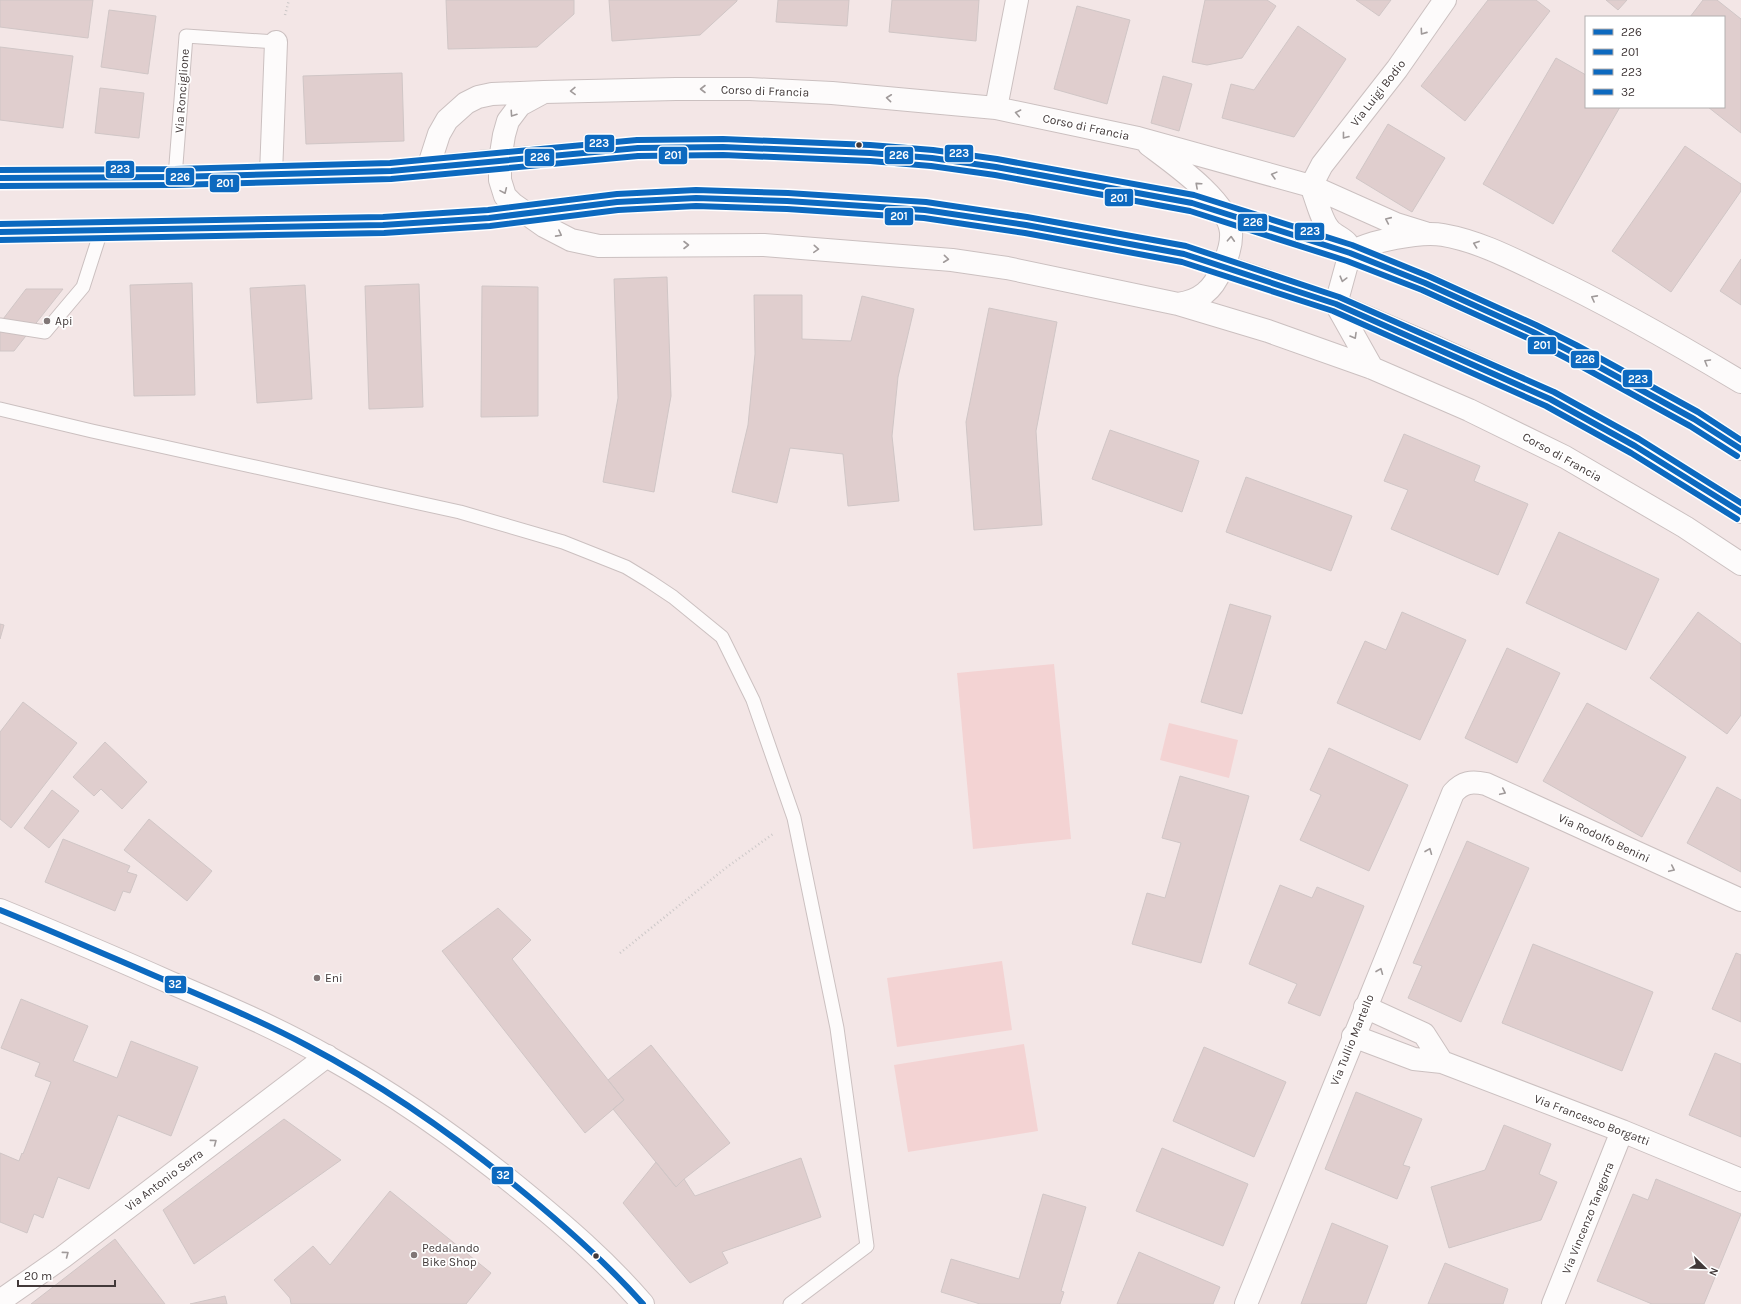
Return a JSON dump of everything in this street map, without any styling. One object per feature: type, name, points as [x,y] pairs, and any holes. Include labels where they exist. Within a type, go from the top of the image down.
[{"type":"street","points":[[996,108],[1017,0]]},
{"type":"street","name":"Via Luigi Bodio","points":[[1311,186],[1322,165],[1397,69],[1445,0]]},
{"type":"street","name":"Via Ronciglione","points":[[271,174],[276,42]]},
{"type":"street","name":"Corso di Francia","points":[[428,168],[435,144],[442,128],[452,114],[466,103],[478,97],[492,94],[750,89],[832,93],[996,108],[1138,138],[1311,186],[1396,224],[1425,233],[1456,238],[1510,258],[1620,312],[1741,382]]},
{"type":"street","name":"Corso di Francia","points":[[544,92],[520,104],[511,116],[504,135],[500,160],[500,180],[503,192],[513,204],[544,226],[571,240],[599,246],[764,245],[952,260],[1007,268],[1178,304],[1268,331],[1372,368],[1469,410],[1551,450],[1685,527],[1741,564]]},
{"type":"street","name":"Corso di Francia","points":[[1138,138],[1178,167],[1212,198],[1225,213],[1231,231],[1232,240],[1230,249],[1210,291],[1193,301],[1178,304]]},
{"type":"street","points":[[0,178],[175,177],[346,173],[428,168],[638,148],[670,147],[730,147],[870,153],[932,158],[1049,176],[1192,203],[1350,253],[1425,283],[1546,339],[1688,416],[1741,449]]},
{"type":"street","points":[[1311,186],[1327,226],[1347,242],[1350,249],[1336,304],[1372,368]]},
{"type":"street","points":[[0,232],[383,225],[489,218],[654,199],[704,199],[859,205],[936,212],[1019,223],[1184,254],[1336,304],[1430,344],[1550,400],[1635,446],[1741,512]]},
{"type":"street","name":"Corso di Francia","points":[[1350,253],[1369,245],[1425,233]]},
{"type":"street","name":"Via Rodolfo Benini","points":[[1466,783],[1476,782],[1486,784],[1741,900]]},
{"type":"street","name":"Via Tullio Martello","points":[[1246,1304],[1353,1036],[1453,793],[1459,786],[1466,783]]},
{"type":"street","points":[[0,910],[241,1013],[327,1056],[402,1102],[493,1167],[568,1228],[590,1248],[643,1304]]},
{"type":"street","points":[[1365,1007],[1424,1034],[1442,1062]]},
{"type":"street","name":"Via Francesco Borgatti","points":[[1353,1036],[1414,1059],[1442,1062],[1622,1131],[1741,1180]]},
{"type":"street","name":"Via Antonio Serra","points":[[0,1301],[63,1257],[327,1056]]},
{"type":"street","name":"Via Vincenzo Tangorra","points":[[1553,1304],[1622,1131]]},
{"type":"lane","name":"Via Ronciglione","points":[[175,177],[186,36],[276,42]]},
{"type":"lane","points":[[0,325],[45,332],[83,287],[101,231]]},
{"type":"lane","points":[[0,409],[92,431],[460,512],[563,542],[626,568],[673,597],[722,637],[753,700],[794,818],[837,1028],[867,1246],[790,1304]]},
{"type":"path","points":[[285,19],[289,0]]},
{"type":"path","points":[[620,953],[727,867],[794,818]]},
{"type":"shaded area","points":[[1054,664],[1071,839],[973,849],[957,673]]},
{"type":"shaded area","points":[[1169,723],[1238,740],[1229,778],[1160,760]]},
{"type":"shaded area","points":[[1002,961],[1012,1030],[897,1047],[887,978]]},
{"type":"shaded area","points":[[1024,1044],[1038,1131],[908,1152],[894,1065]]},
{"type":"building","points":[[0,0],[93,0],[88,38],[0,27]]},
{"type":"building","points":[[446,0],[574,0],[574,14],[537,47],[448,49]]},
{"type":"building","points":[[609,0],[737,1],[700,35],[612,41]]},
{"type":"building","points":[[778,0],[849,0],[847,26],[776,22]]},
{"type":"building","points":[[892,0],[979,0],[976,41],[889,32]]},
{"type":"building","points":[[1205,0],[1267,0],[1276,6],[1242,58],[1207,65],[1192,62]]},
{"type":"building","points":[[1356,0],[1391,0],[1379,16]]},
{"type":"building","points":[[1488,0],[1536,0],[1550,11],[1465,121],[1421,86]]},
{"type":"building","points":[[1606,0],[1627,0],[1618,10]]},
{"type":"building","points":[[1703,0],[1717,0],[1741,19],[1741,133],[1709,108],[1725,108],[1725,16],[1691,16]]},
{"type":"building","points":[[1077,6],[1130,20],[1107,104],[1054,89]]},
{"type":"building","points":[[109,10],[156,16],[148,74],[101,67]]},
{"type":"building","points":[[1298,26],[1346,59],[1294,137],[1222,118],[1231,84],[1254,90]]},
{"type":"building","points":[[0,47],[73,56],[63,128],[0,120]]},
{"type":"building","points":[[1556,58],[1585,74],[1585,108],[1619,108],[1553,224],[1483,184]]},
{"type":"building","points":[[402,73],[404,141],[306,144],[303,76]]},
{"type":"building","points":[[1163,76],[1192,84],[1179,131],[1151,123]]},
{"type":"building","points":[[100,88],[144,93],[139,138],[95,133]]},
{"type":"building","points":[[1388,124],[1445,158],[1412,212],[1356,178]]},
{"type":"building","points":[[1685,146],[1741,184],[1741,191],[1671,292],[1612,251]]},
{"type":"building","points":[[1741,259],[1741,305],[1720,291]]},
{"type":"building","points":[[667,277],[671,396],[654,492],[603,482],[618,398],[614,279]]},
{"type":"building","points":[[192,283],[195,395],[134,396],[130,285]]},
{"type":"building","points":[[419,284],[423,407],[369,409],[365,286]]},
{"type":"building","points":[[305,285],[312,399],[257,403],[250,288]]},
{"type":"building","points":[[482,286],[538,287],[538,416],[481,417]]},
{"type":"building","points":[[26,289],[63,289],[14,351],[0,351],[0,323]]},
{"type":"building","points":[[754,295],[802,295],[802,339],[851,341],[862,296],[914,309],[898,377],[892,436],[899,501],[848,506],[843,454],[790,448],[777,503],[732,492],[748,425],[755,354]]},
{"type":"building","points":[[989,308],[1057,322],[1036,431],[1042,525],[974,530],[966,422]]},
{"type":"building","points":[[1110,430],[1199,461],[1182,512],[1092,479]]},
{"type":"building","points":[[1404,434],[1480,466],[1474,481],[1528,504],[1498,575],[1391,529],[1408,490],[1384,481]]},
{"type":"building","points":[[1246,477],[1352,516],[1331,571],[1226,532]]},
{"type":"building","points":[[1559,532],[1659,579],[1626,650],[1526,603]]},
{"type":"building","points":[[1230,604],[1271,616],[1242,714],[1201,702]]},
{"type":"building","points":[[1402,612],[1466,640],[1420,740],[1337,703],[1365,641],[1386,650]]},
{"type":"building","points":[[1698,612],[1741,644],[1741,715],[1727,734],[1650,678]]},
{"type":"building","points":[[0,624],[4,625],[0,639]]},
{"type":"building","points":[[1507,648],[1560,673],[1517,763],[1465,738]]},
{"type":"building","points":[[23,702],[77,743],[11,828],[0,819],[0,732]]},
{"type":"building","points":[[1587,703],[1686,757],[1642,837],[1543,781]]},
{"type":"building","points":[[105,742],[147,782],[122,809],[101,789],[94,796],[73,777]]},
{"type":"building","points":[[1329,748],[1408,785],[1369,871],[1300,840],[1321,795],[1310,790]]},
{"type":"building","points":[[1180,776],[1249,796],[1201,963],[1132,944],[1147,893],[1165,898],[1181,843],[1162,838]]},
{"type":"building","points":[[1717,787],[1741,800],[1741,872],[1687,843]]},
{"type":"building","points":[[52,790],[79,811],[49,848],[24,828]]},
{"type":"building","points":[[149,819],[212,871],[187,901],[124,850]]},
{"type":"building","points":[[63,839],[130,866],[127,872],[137,875],[130,893],[123,891],[115,911],[45,882]]},
{"type":"building","points":[[1467,841],[1529,868],[1461,1022],[1408,998],[1422,966],[1413,963]]},
{"type":"building","points":[[1280,885],[1312,898],[1317,887],[1364,906],[1320,1016],[1288,1003],[1297,984],[1249,964]]},
{"type":"building","points":[[498,908],[531,940],[512,959],[624,1100],[585,1133],[442,951]]},
{"type":"building","points":[[1533,944],[1653,992],[1622,1071],[1502,1023]]},
{"type":"building","points":[[1736,953],[1741,955],[1741,1022],[1712,1009]]},
{"type":"building","points":[[21,999],[88,1026],[73,1061],[117,1078],[131,1041],[198,1067],[171,1136],[118,1115],[89,1189],[58,1177],[43,1218],[34,1214],[27,1233],[0,1222],[0,1153],[19,1161],[51,1082],[35,1076],[40,1063],[1,1048]]},
{"type":"building","points":[[651,1045],[730,1143],[676,1187],[613,1109],[624,1100],[608,1080]]},
{"type":"building","points":[[1204,1047],[1286,1082],[1254,1157],[1173,1121]]},
{"type":"building","points":[[1715,1053],[1741,1064],[1741,1137],[1689,1115]]},
{"type":"building","points":[[1356,1092],[1422,1119],[1403,1165],[1410,1167],[1397,1199],[1325,1169]]},
{"type":"building","points":[[284,1119],[341,1160],[194,1264],[163,1210]]},
{"type":"building","points":[[1504,1125],[1551,1144],[1539,1174],[1557,1182],[1541,1220],[1449,1248],[1431,1187],[1485,1170]]},
{"type":"building","points":[[1162,1148],[1248,1184],[1223,1246],[1136,1211]]},
{"type":"building","points":[[801,1158],[821,1217],[722,1252],[728,1263],[690,1283],[623,1203],[656,1162],[676,1187],[684,1179],[695,1196]]},
{"type":"building","points":[[1656,1179],[1741,1214],[1704,1304],[1652,1304],[1597,1281],[1633,1194],[1648,1200]]},
{"type":"building","points":[[390,1191],[491,1273],[466,1304],[291,1304],[290,1298],[274,1280],[313,1246],[330,1265]]},
{"type":"building","points":[[1043,1194],[1086,1207],[1061,1291],[1064,1292],[1060,1304],[980,1304],[941,1292],[951,1259],[1019,1279]]},
{"type":"building","points":[[1332,1223],[1388,1246],[1366,1304],[1301,1304]]},
{"type":"building","points":[[115,1239],[165,1304],[31,1304]]},
{"type":"building","points":[[1139,1252],[1220,1287],[1213,1304],[1117,1304]]},
{"type":"building","points":[[1445,1263],[1508,1289],[1503,1304],[1428,1304]]},
{"type":"building","points":[[225,1296],[227,1304],[190,1304]]},
{"type":"transit line","name":"223","points":[[0,170],[175,169],[390,163],[637,140],[723,139],[870,145],[933,150],[997,159],[1194,195],[1352,245],[1428,276],[1536,325],[1576,345],[1698,412],[1741,440]]},
{"type":"transit line","name":"226","points":[[0,178],[175,177],[391,171],[638,148],[723,147],[870,153],[932,158],[996,167],[1192,203],[1350,253],[1425,283],[1533,332],[1694,419],[1741,449]]},
{"type":"transit line","name":"201","points":[[0,186],[175,185],[391,179],[638,156],[723,155],[870,161],[931,166],[995,175],[1190,211],[1347,261],[1422,290],[1530,339],[1690,426],[1737,456]]},
{"type":"transit line","name":"223","points":[[0,224],[383,217],[488,210],[617,194],[696,190],[788,193],[926,202],[1027,217],[1186,246],[1339,297],[1554,392],[1639,439],[1741,503]]},
{"type":"transit line","name":"226","points":[[0,232],[383,225],[489,218],[617,202],[696,198],[787,201],[925,210],[1026,225],[1184,254],[1336,304],[1550,399],[1635,446],[1741,512]]},
{"type":"transit line","name":"201","points":[[0,240],[384,233],[490,226],[618,210],[696,206],[787,209],[924,218],[1025,233],[1182,262],[1333,311],[1546,406],[1631,453],[1737,519]]},
{"type":"transit line","name":"32","points":[[0,910],[257,1020],[308,1046],[361,1076],[413,1109],[511,1182],[580,1240],[628,1287],[643,1304]]},
{"type":"place","name":"Api","points":[[47,321]]},
{"type":"place","name":"Eni","points":[[317,978]]},
{"type":"place","name":"Pedalando Bike Shop","points":[[414,1255]]}]
